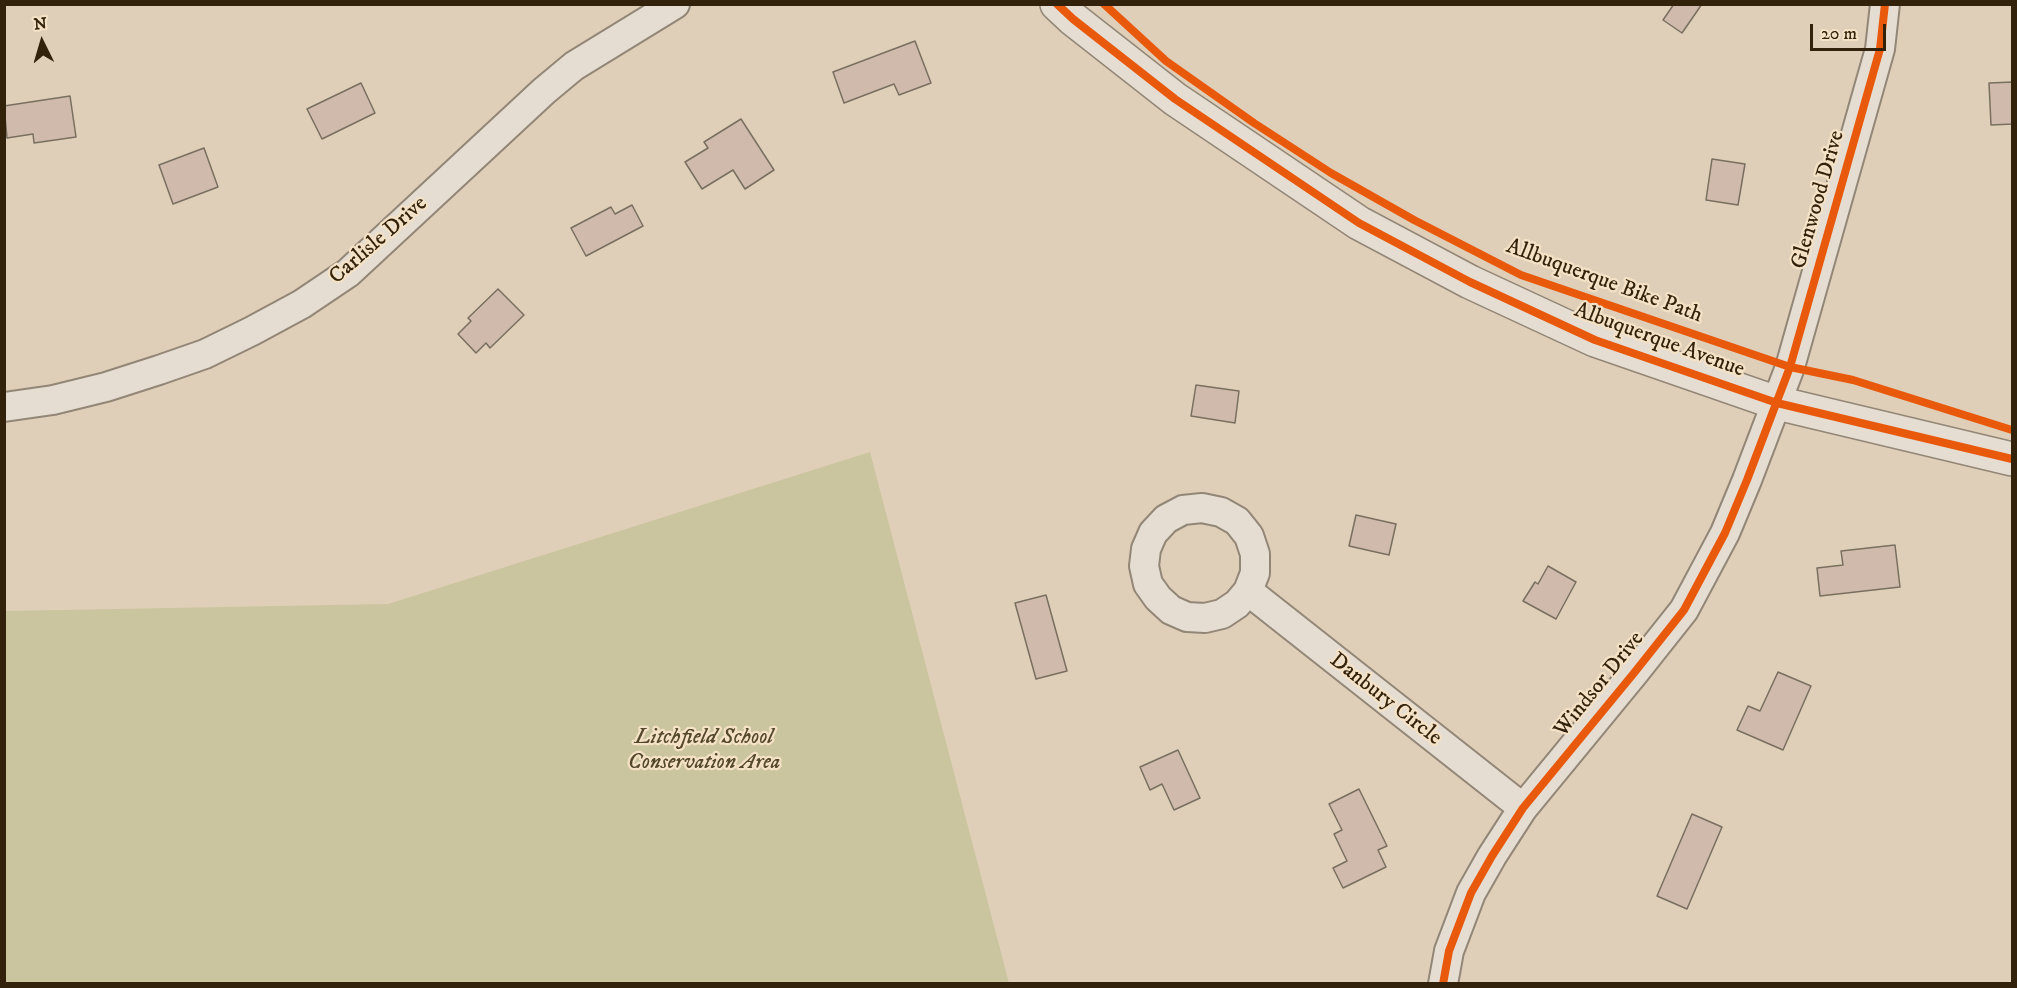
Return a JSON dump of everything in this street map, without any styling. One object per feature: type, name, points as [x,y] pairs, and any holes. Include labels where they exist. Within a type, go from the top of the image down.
[{"type":"street","name":"Carlisle Drive","points":[[4,407],[53,400],[106,387],[159,370],[205,354],[252,332],[302,304],[348,273],[573,66],[675,4]]},
{"type":"street","name":"Albuquerque Avenue","points":[[1057,4],[1175,99],[1359,223],[1470,282],[1594,340],[1777,403],[2013,459]]},
{"type":"street","name":"Glenwood Drive","points":[[1777,403],[1790,367],[1880,49],[1885,4]]},
{"type":"street","name":"Windsor Drive","points":[[1443,984],[1449,951],[1471,893],[1492,855],[1523,808],[1684,610],[1725,533],[1777,403]]},
{"type":"street","name":"Danbury Circle","points":[[1248,591],[1523,808]]},
{"type":"green space","name":"Litchfield School Conservation Area","points":[[870,452],[1009,983],[5,983],[5,611],[388,604]]},
{"type":"building","points":[[1674,4],[1702,4],[1682,33],[1663,20]]},
{"type":"building","points":[[915,41],[931,83],[899,95],[894,84],[844,103],[833,72]]},
{"type":"building","points":[[2013,82],[2013,124],[1991,125],[1989,83]]},
{"type":"building","points":[[361,83],[375,113],[322,139],[307,109]]},
{"type":"building","points":[[70,96],[76,137],[34,143],[33,134],[7,138],[4,106]]},
{"type":"building","points":[[741,119],[774,170],[745,189],[733,170],[702,189],[685,162],[708,148],[704,142]]},
{"type":"building","points":[[204,148],[218,187],[173,204],[159,165]]},
{"type":"building","points":[[1712,159],[1745,164],[1738,205],[1706,200]]},
{"type":"building","points":[[632,205],[643,226],[586,256],[571,228],[611,207],[615,214]]},
{"type":"building","points":[[498,289],[524,315],[490,348],[486,343],[476,353],[458,334],[471,321],[468,318]]},
{"type":"building","points":[[1196,385],[1239,391],[1235,423],[1191,416]]},
{"type":"building","points":[[1356,515],[1396,524],[1389,555],[1349,546]]},
{"type":"building","points":[[1895,545],[1900,587],[1820,596],[1817,568],[1843,565],[1841,551]]},
{"type":"building","points":[[1548,566],[1576,582],[1556,619],[1523,601],[1535,582],[1538,584]]},
{"type":"building","points":[[1046,595],[1067,671],[1036,679],[1015,603]]},
{"type":"building","points":[[1778,672],[1811,686],[1783,750],[1737,730],[1748,706],[1760,711]]},
{"type":"building","points":[[1178,750],[1200,798],[1174,810],[1162,784],[1150,790],[1140,767]]},
{"type":"building","points":[[1359,789],[1387,846],[1378,850],[1386,867],[1343,888],[1333,868],[1347,861],[1334,834],[1342,830],[1329,804]]},
{"type":"building","points":[[1692,814],[1722,827],[1687,909],[1657,896]]},
{"type":"cycle path","points":[[1057,4],[1175,99],[1359,223],[1470,282],[1595,340],[1777,403],[2012,459]]},
{"type":"cycle path","name":"Allbuquerque Bike Path","points":[[1104,4],[1166,61],[1254,123],[1331,173],[1414,220],[1521,275],[1790,367],[1853,380],[2012,430]]},
{"type":"cycle path","points":[[1443,984],[1449,951],[1471,893],[1492,856],[1523,808],[1684,610],[1725,533],[1790,367],[1880,49],[1885,4]]}]
